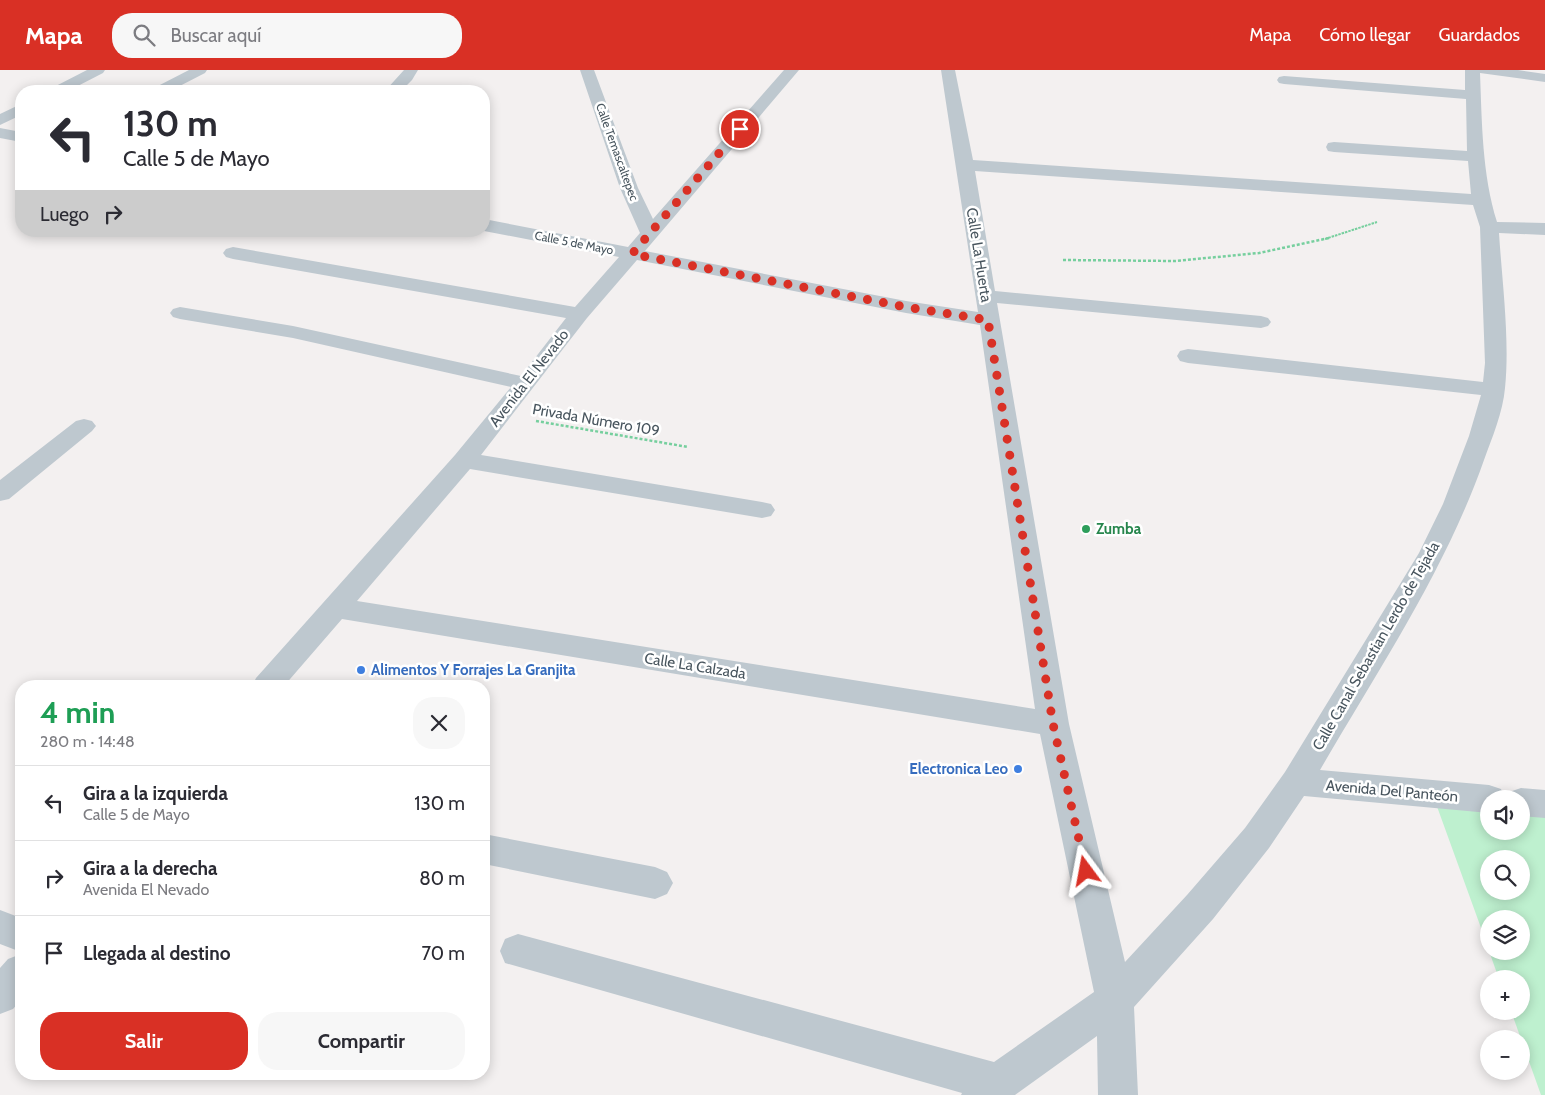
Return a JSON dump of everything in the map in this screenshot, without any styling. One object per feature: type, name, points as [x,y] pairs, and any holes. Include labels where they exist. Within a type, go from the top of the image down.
[{"type":"street","points":[[69,85],[98,70]]},
{"type":"street","points":[[171,85],[200,70]]},
{"type":"street","points":[[398,85],[411,70]]},
{"type":"street","name":"Calle Temascaltepec","points":[[587,70],[629,188],[650,233]]},
{"type":"street","name":"Avenida El Nevado","points":[[272,680],[464,460],[580,314],[792,70]]},
{"type":"street","name":"Calle La Huerta","points":[[948,70],[965,165],[1053,724],[1115,1000],[1118,1095]]},
{"type":"street","points":[[1484,70],[1545,78]]},
{"type":"street","points":[[1284,80],[1472,82]]},
{"type":"street","name":"Calle Canal Sebastian Lerdo de Tejada","points":[[990,1089],[1115,1000],[1200,907],[1257,838],[1296,782],[1432,554],[1456,504],[1481,436],[1494,390],[1496,363],[1489,227],[1481,200],[1476,156],[1472,82]]},
{"type":"street","points":[[0,120],[15,113]]},
{"type":"street","points":[[0,133],[15,135]]},
{"type":"street","points":[[1334,147],[1476,156]]},
{"type":"street","points":[[965,165],[1481,200]]},
{"type":"street","name":"Calle 5 de Mayo","points":[[490,226],[906,307],[987,308],[1261,322]]},
{"type":"street","points":[[1489,227],[1545,230]]},
{"type":"street","points":[[234,253],[580,314]]},
{"type":"street","points":[[180,312],[293,332],[526,384]]},
{"type":"street","points":[[1188,356],[1494,390]]},
{"type":"street","points":[[0,493],[84,426]]},
{"type":"street","points":[[464,460],[762,510]]},
{"type":"street","name":"Calle La Calzada","points":[[337,608],[1053,724]]},
{"type":"street","name":"Avenida Del Panteón","points":[[1296,782],[1480,798]]},
{"type":"street","points":[[1530,803],[1545,804]]},
{"type":"street","points":[[490,850],[655,883]]},
{"type":"street","points":[[0,927],[15,933]]},
{"type":"street","points":[[518,951],[990,1089]]},
{"type":"street","points":[[0,996],[15,979]]},
{"type":"path","points":[[1063,260],[1175,261],[1259,253],[1326,239],[1370,223],[1383,221]]},
{"type":"path","name":"Privada Número 109","points":[[500,415],[688,447]]},
{"type":"green space","points":[[1435,801],[1480,806],[1480,840],[1530,840],[1530,811],[1545,812],[1545,1095],[1541,1095],[1530,1064],[1530,1030],[1518,1030],[1514,1020],[1530,1020],[1530,970],[1496,970],[1492,960],[1530,960],[1530,910],[1480,910],[1480,925]]},
{"type":"place","name":"Zumba","points":[[1086,529]]},
{"type":"place","name":"Alimentos Y Forrajes La Granjita","points":[[361,670]]},
{"type":"place","name":"Electronica Leo","points":[[1018,769]]},
{"type":"route","points":[[740,129],[632,254],[906,307],[988,320],[1053,724],[1086,871]]}]
